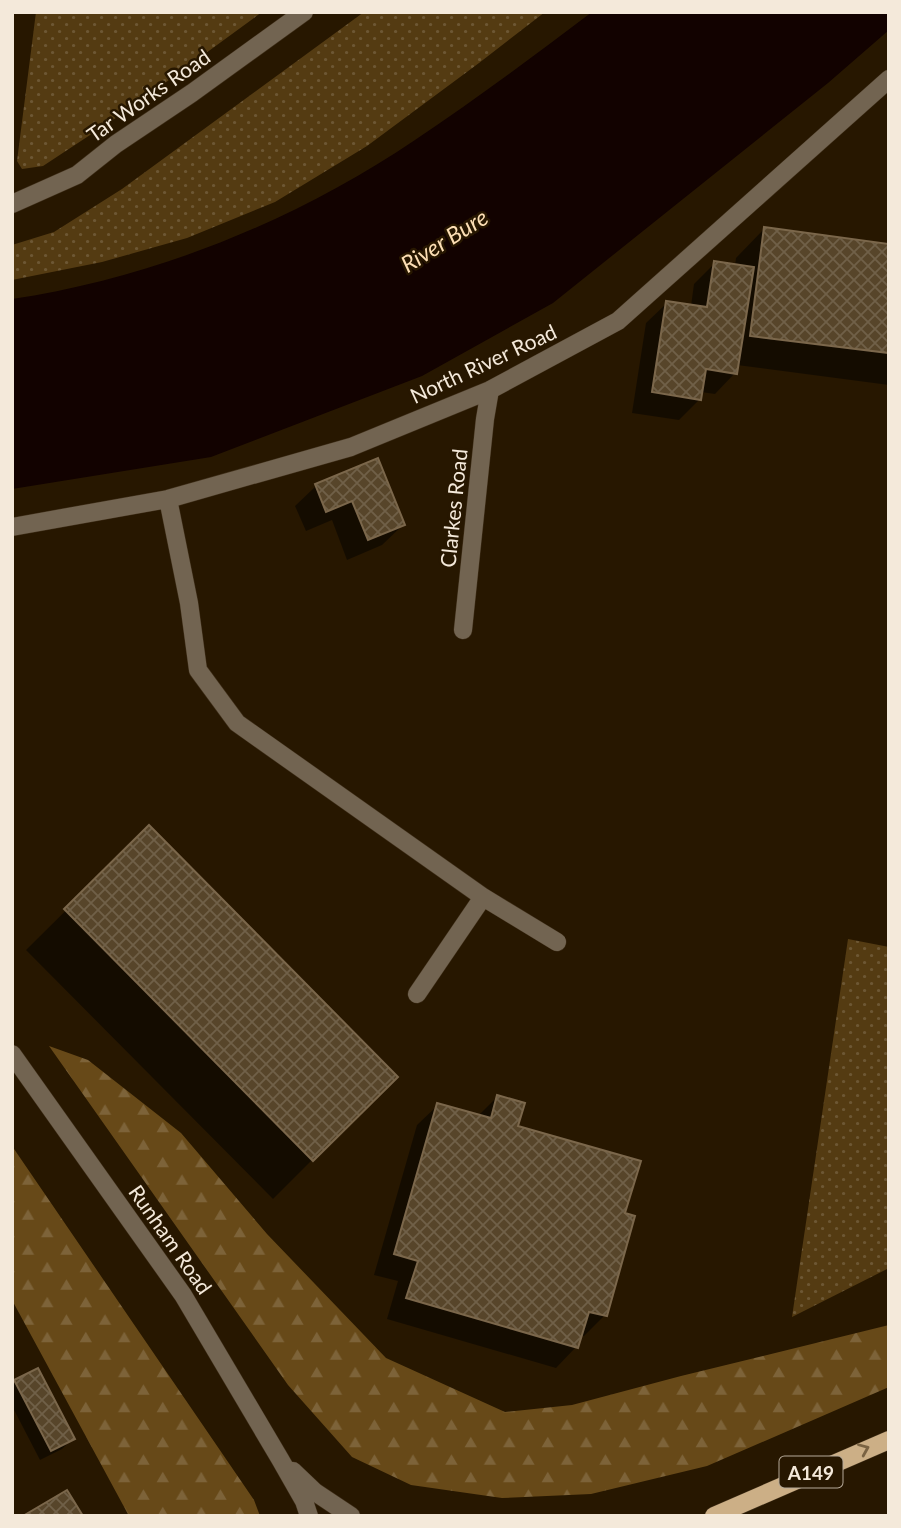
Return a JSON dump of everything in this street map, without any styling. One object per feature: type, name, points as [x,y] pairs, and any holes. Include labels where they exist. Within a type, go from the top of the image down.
[{"type":"main road","name":"A149","points":[[714,1516],[889,1440]]},
{"type":"street","name":"Tar Works Road","points":[[15,201],[77,175],[116,144],[304,12]]},
{"type":"street","name":"North River Road","points":[[12,527],[168,499],[351,447],[490,390],[618,321],[889,79]]},
{"type":"street","name":"Clarkes Road","points":[[463,630],[490,390]]},
{"type":"street","points":[[168,499],[186,589],[198,670],[237,723],[483,897],[557,942]]},
{"type":"street","points":[[417,994],[483,897]]},
{"type":"street","name":"Runham Road","points":[[12,1054],[183,1295],[280,1459],[309,1516]]},
{"type":"street","name":"Runham Road","points":[[280,1459],[315,1492],[351,1516]]},
{"type":"shaded area","points":[[36,12],[262,12],[128,110],[43,166],[22,169],[17,161]]},
{"type":"shaded area","points":[[364,12],[545,12],[367,146],[275,202],[187,238],[102,262],[12,280],[12,245],[54,232],[122,189]]},
{"type":"shaded area","points":[[848,939],[889,947],[889,1268],[792,1317]]},
{"type":"green space","points":[[49,1046],[88,1060],[181,1133],[267,1234],[386,1358],[505,1412],[572,1405],[889,1325],[889,1387],[707,1466],[591,1494],[502,1498],[411,1485],[352,1457],[288,1385]]},
{"type":"green space","points":[[12,1146],[254,1500],[260,1516],[129,1516],[12,1300]]},
{"type":"water","name":"River Bure","points":[[592,12],[889,12],[889,30],[828,83],[553,303],[422,376],[211,457],[12,489],[12,299],[118,277],[171,261],[222,242],[322,196],[370,169],[437,125]]},
{"type":"building","points":[[764,227],[889,244],[889,353],[750,336]]},
{"type":"building","points":[[714,261],[754,267],[737,374],[706,369],[701,400],[652,392],[666,301],[707,307]]},
{"type":"building","points":[[378,458],[405,525],[368,540],[352,501],[326,512],[315,484]]},
{"type":"building","points":[[149,825],[398,1077],[313,1161],[64,909]]},
{"type":"building","points":[[497,1095],[525,1103],[518,1126],[641,1161],[625,1213],[635,1216],[607,1316],[589,1312],[578,1348],[406,1298],[418,1261],[394,1254],[437,1103],[491,1118]]},
{"type":"building","points":[[38,1368],[75,1439],[51,1451],[14,1380]]},
{"type":"building","points":[[67,1490],[83,1516],[23,1516]]}]
